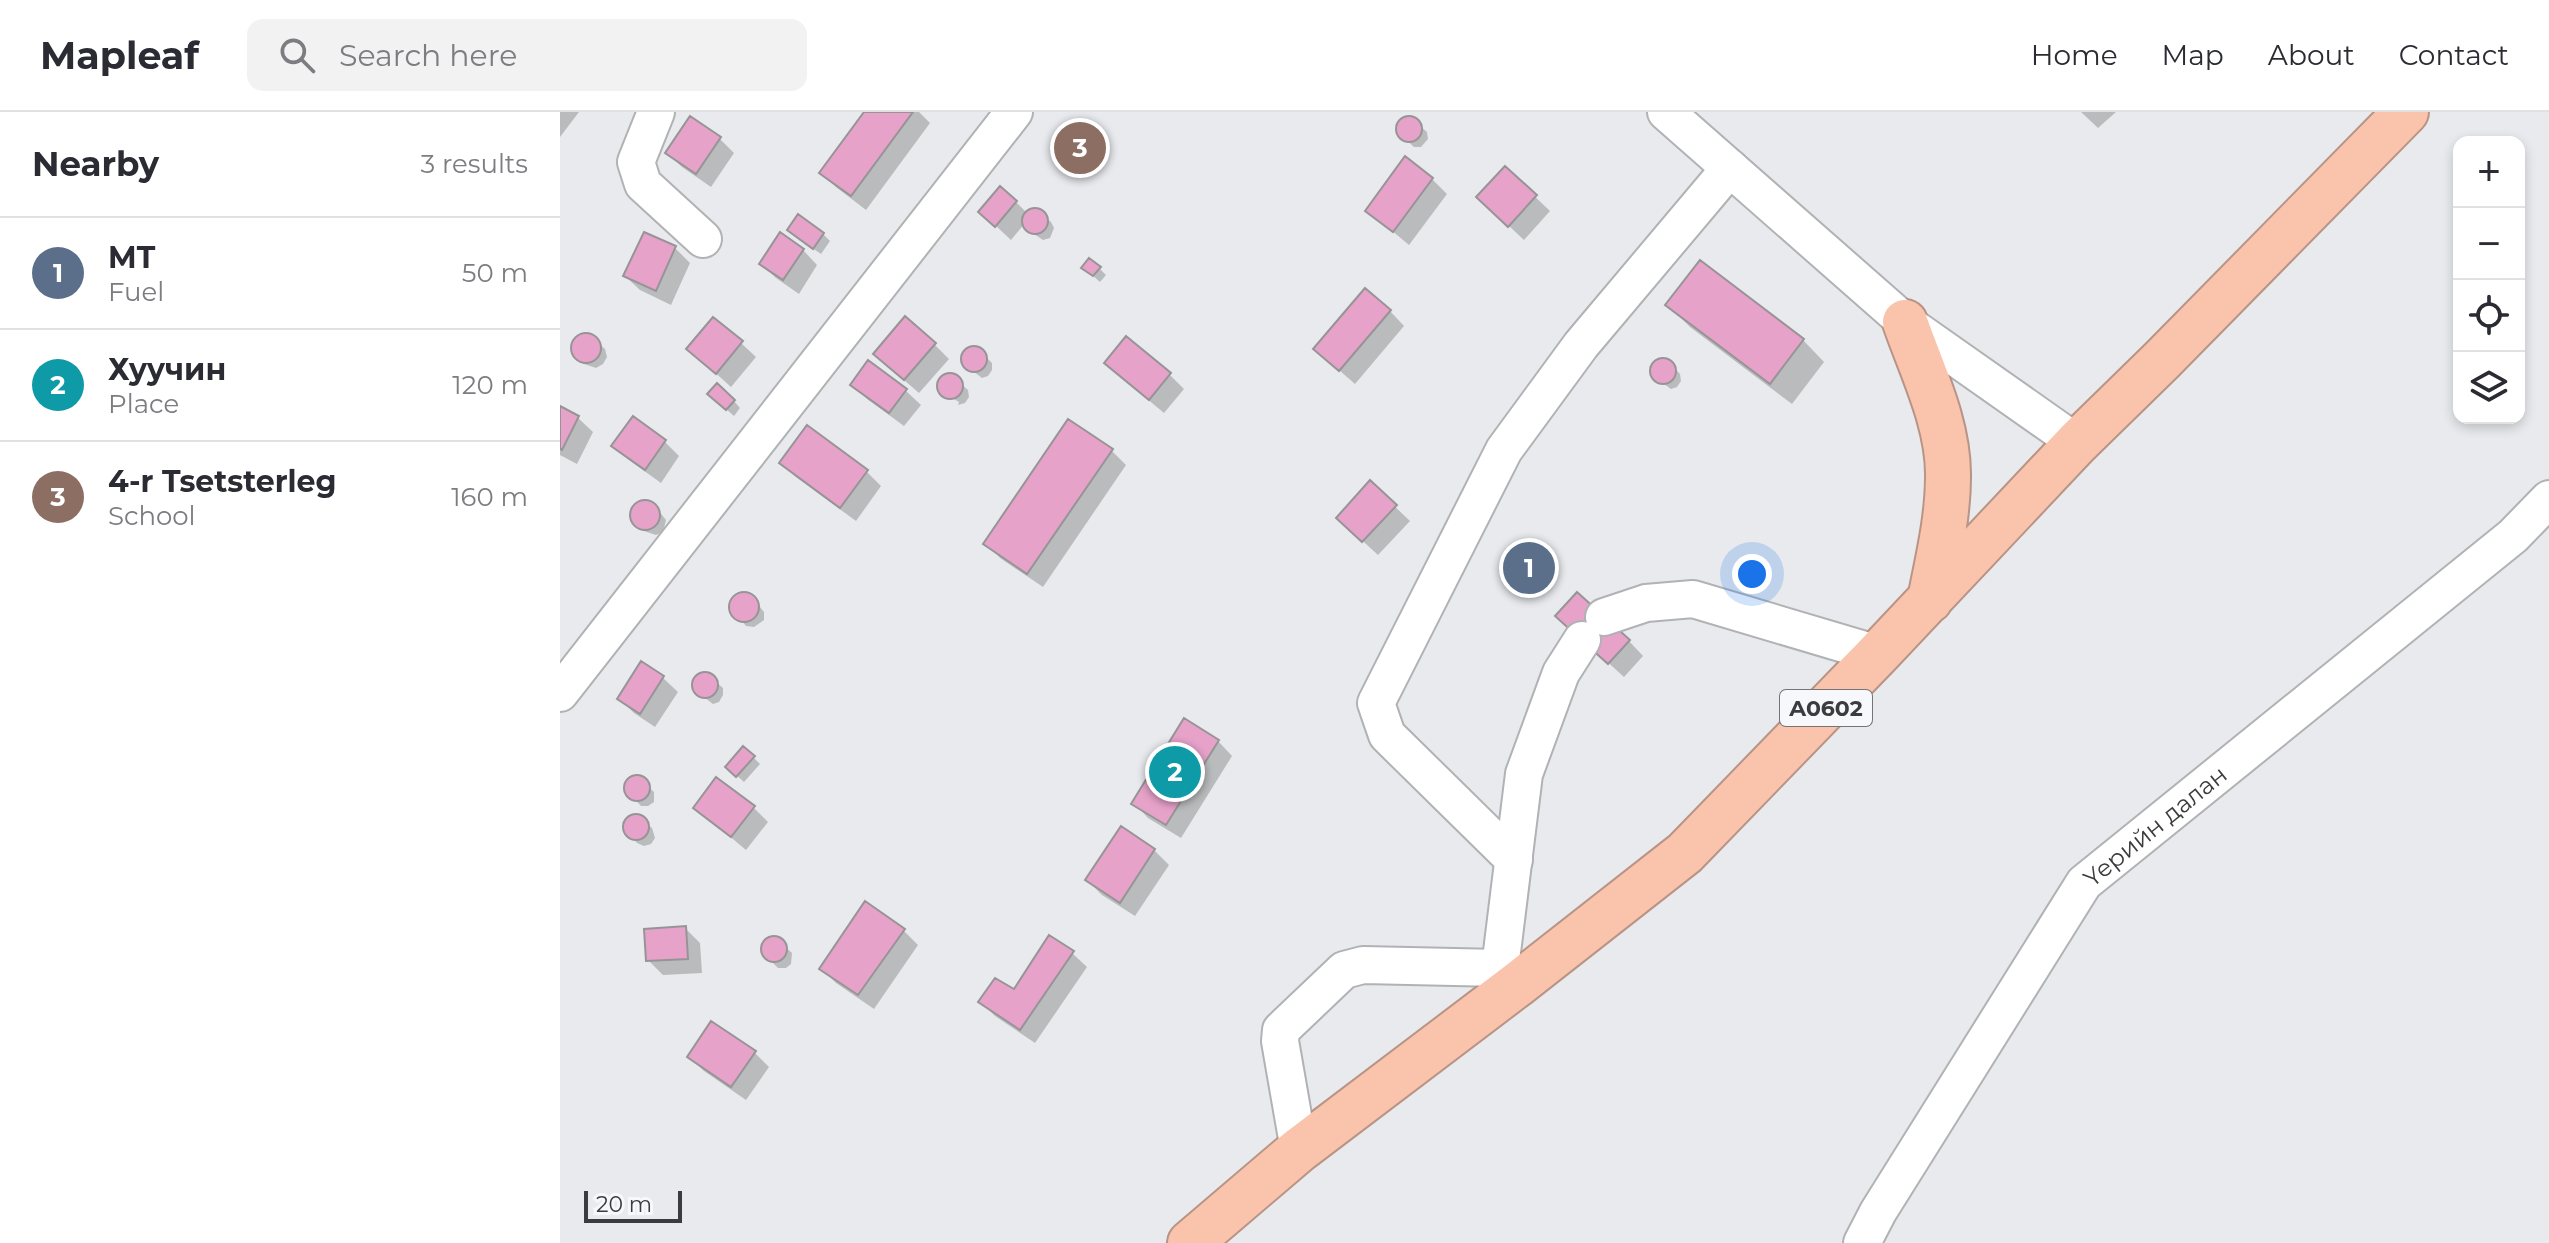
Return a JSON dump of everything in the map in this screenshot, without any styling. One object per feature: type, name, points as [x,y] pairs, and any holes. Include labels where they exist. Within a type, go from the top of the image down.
[{"type":"highway","name":"A0602","points":[[1190,1243],[1509,976],[1685,853],[2077,443],[2406,112]]},
{"type":"highway","points":[[1905,322],[1941,423],[1948,475],[1942,538],[1930,600]]},
{"type":"street","points":[[656,112],[636,162],[643,184],[703,239]]},
{"type":"street","points":[[560,693],[1014,112]]},
{"type":"street","points":[[1666,112],[1905,322],[2077,443]]},
{"type":"street","points":[[1514,860],[1387,735],[1376,703],[1504,450],[1581,345],[1730,168]]},
{"type":"street","name":"Үерийн далан","points":[[1862,1243],[1878,1212],[2084,883],[2513,536],[2549,499]]},
{"type":"street","points":[[1299,1150],[1280,1041],[1281,1030],[1344,970],[1363,965],[1509,976],[1514,860],[1524,774],[1561,673],[1593,628],[1646,603],[1693,599],[1878,654]]},
{"type":"building","points":[[864,112],[913,112],[851,196],[819,173]]},
{"type":"building","points":[[690,116],[721,137],[696,174],[665,153]]},
{"type":"building","points":[[1409,116],[1418,120],[1422,129],[1418,138],[1409,142],[1400,138],[1396,129],[1400,120]]},
{"type":"building","points":[[1405,156],[1433,178],[1393,232],[1365,211]]},
{"type":"building","points":[[1505,166],[1537,195],[1508,227],[1476,197]]},
{"type":"building","points":[[1000,186],[1017,201],[995,227],[978,212]]},
{"type":"building","points":[[1035,208],[1044,212],[1048,221],[1044,230],[1035,234],[1026,230],[1022,221],[1026,212]]},
{"type":"building","points":[[798,214],[824,233],[813,249],[787,230]]},
{"type":"building","points":[[644,232],[676,246],[656,291],[623,276]]},
{"type":"building","points":[[780,232],[804,249],[783,280],[759,264]]},
{"type":"building","points":[[1089,258],[1101,267],[1093,276],[1081,268]]},
{"type":"building","points":[[1700,260],[1804,339],[1770,384],[1665,305]]},
{"type":"building","points":[[1365,288],[1391,310],[1339,371],[1313,349]]},
{"type":"building","points":[[905,316],[936,343],[904,380],[873,354]]},
{"type":"building","points":[[713,317],[743,341],[716,374],[686,349]]},
{"type":"building","points":[[586,333],[592,334],[600,342],[600,354],[592,362],[586,363],[580,362],[572,354],[571,348],[572,342],[580,334]]},
{"type":"building","points":[[1126,336],[1171,373],[1149,400],[1104,363]]},
{"type":"building","points":[[974,346],[983,350],[987,359],[983,368],[974,372],[965,368],[961,359],[965,350]]},
{"type":"building","points":[[1663,358],[1672,362],[1676,371],[1672,380],[1663,384],[1654,380],[1650,371],[1654,362]]},
{"type":"building","points":[[868,360],[907,389],[889,413],[850,385]]},
{"type":"building","points":[[950,373],[959,377],[963,386],[959,395],[950,399],[941,395],[937,386],[941,377]]},
{"type":"building","points":[[717,383],[735,400],[726,410],[707,394]]},
{"type":"building","points":[[560,406],[579,416],[562,450],[560,449]]},
{"type":"building","points":[[633,416],[666,440],[645,470],[611,446]]},
{"type":"building","points":[[1068,419],[1113,449],[1027,574],[983,544]]},
{"type":"building","points":[[807,425],[868,470],[840,508],[779,463]]},
{"type":"building","points":[[1370,480],[1397,505],[1362,542],[1336,518]]},
{"type":"building","points":[[645,500],[651,501],[659,509],[659,521],[651,529],[645,530],[639,529],[631,521],[630,515],[631,509],[639,501]]},
{"type":"building","points":[[744,592],[754,597],[759,607],[754,617],[744,622],[734,617],[729,607],[734,597]]},
{"type":"building","points":[[1577,592],[1630,640],[1608,664],[1555,616]]},
{"type":"building","points":[[641,661],[664,676],[640,714],[617,699]]},
{"type":"building","points":[[705,672],[714,676],[718,685],[714,694],[705,698],[696,694],[692,685],[696,676]]},
{"type":"building","points":[[1184,718],[1219,740],[1166,825],[1131,804]]},
{"type":"building","points":[[743,746],[755,756],[736,777],[725,767]]},
{"type":"building","points":[[637,775],[646,779],[650,788],[646,797],[637,801],[628,797],[624,788],[628,779]]},
{"type":"building","points":[[716,777],[755,806],[731,837],[693,808]]},
{"type":"building","points":[[636,814],[645,818],[649,827],[645,836],[636,840],[627,836],[623,827],[627,818]]},
{"type":"building","points":[[1121,826],[1155,849],[1120,903],[1085,880]]},
{"type":"building","points":[[865,901],[905,929],[858,995],[819,969]]},
{"type":"building","points":[[686,926],[688,959],[646,961],[644,929]]},
{"type":"building","points":[[1049,935],[1074,951],[1020,1030],[978,1002],[995,978],[1014,989]]},
{"type":"building","points":[[774,936],[783,940],[787,949],[783,958],[774,962],[765,958],[761,949],[765,940]]},
{"type":"building","points":[[711,1021],[756,1051],[731,1087],[687,1057]]},
{"type":"place","name":"4-r Tsetsterleg","points":[[1080,148]]},
{"type":"place","name":"MT","points":[[1529,568]]},
{"type":"place","name":"Хуучин","points":[[1175,772]]}]
